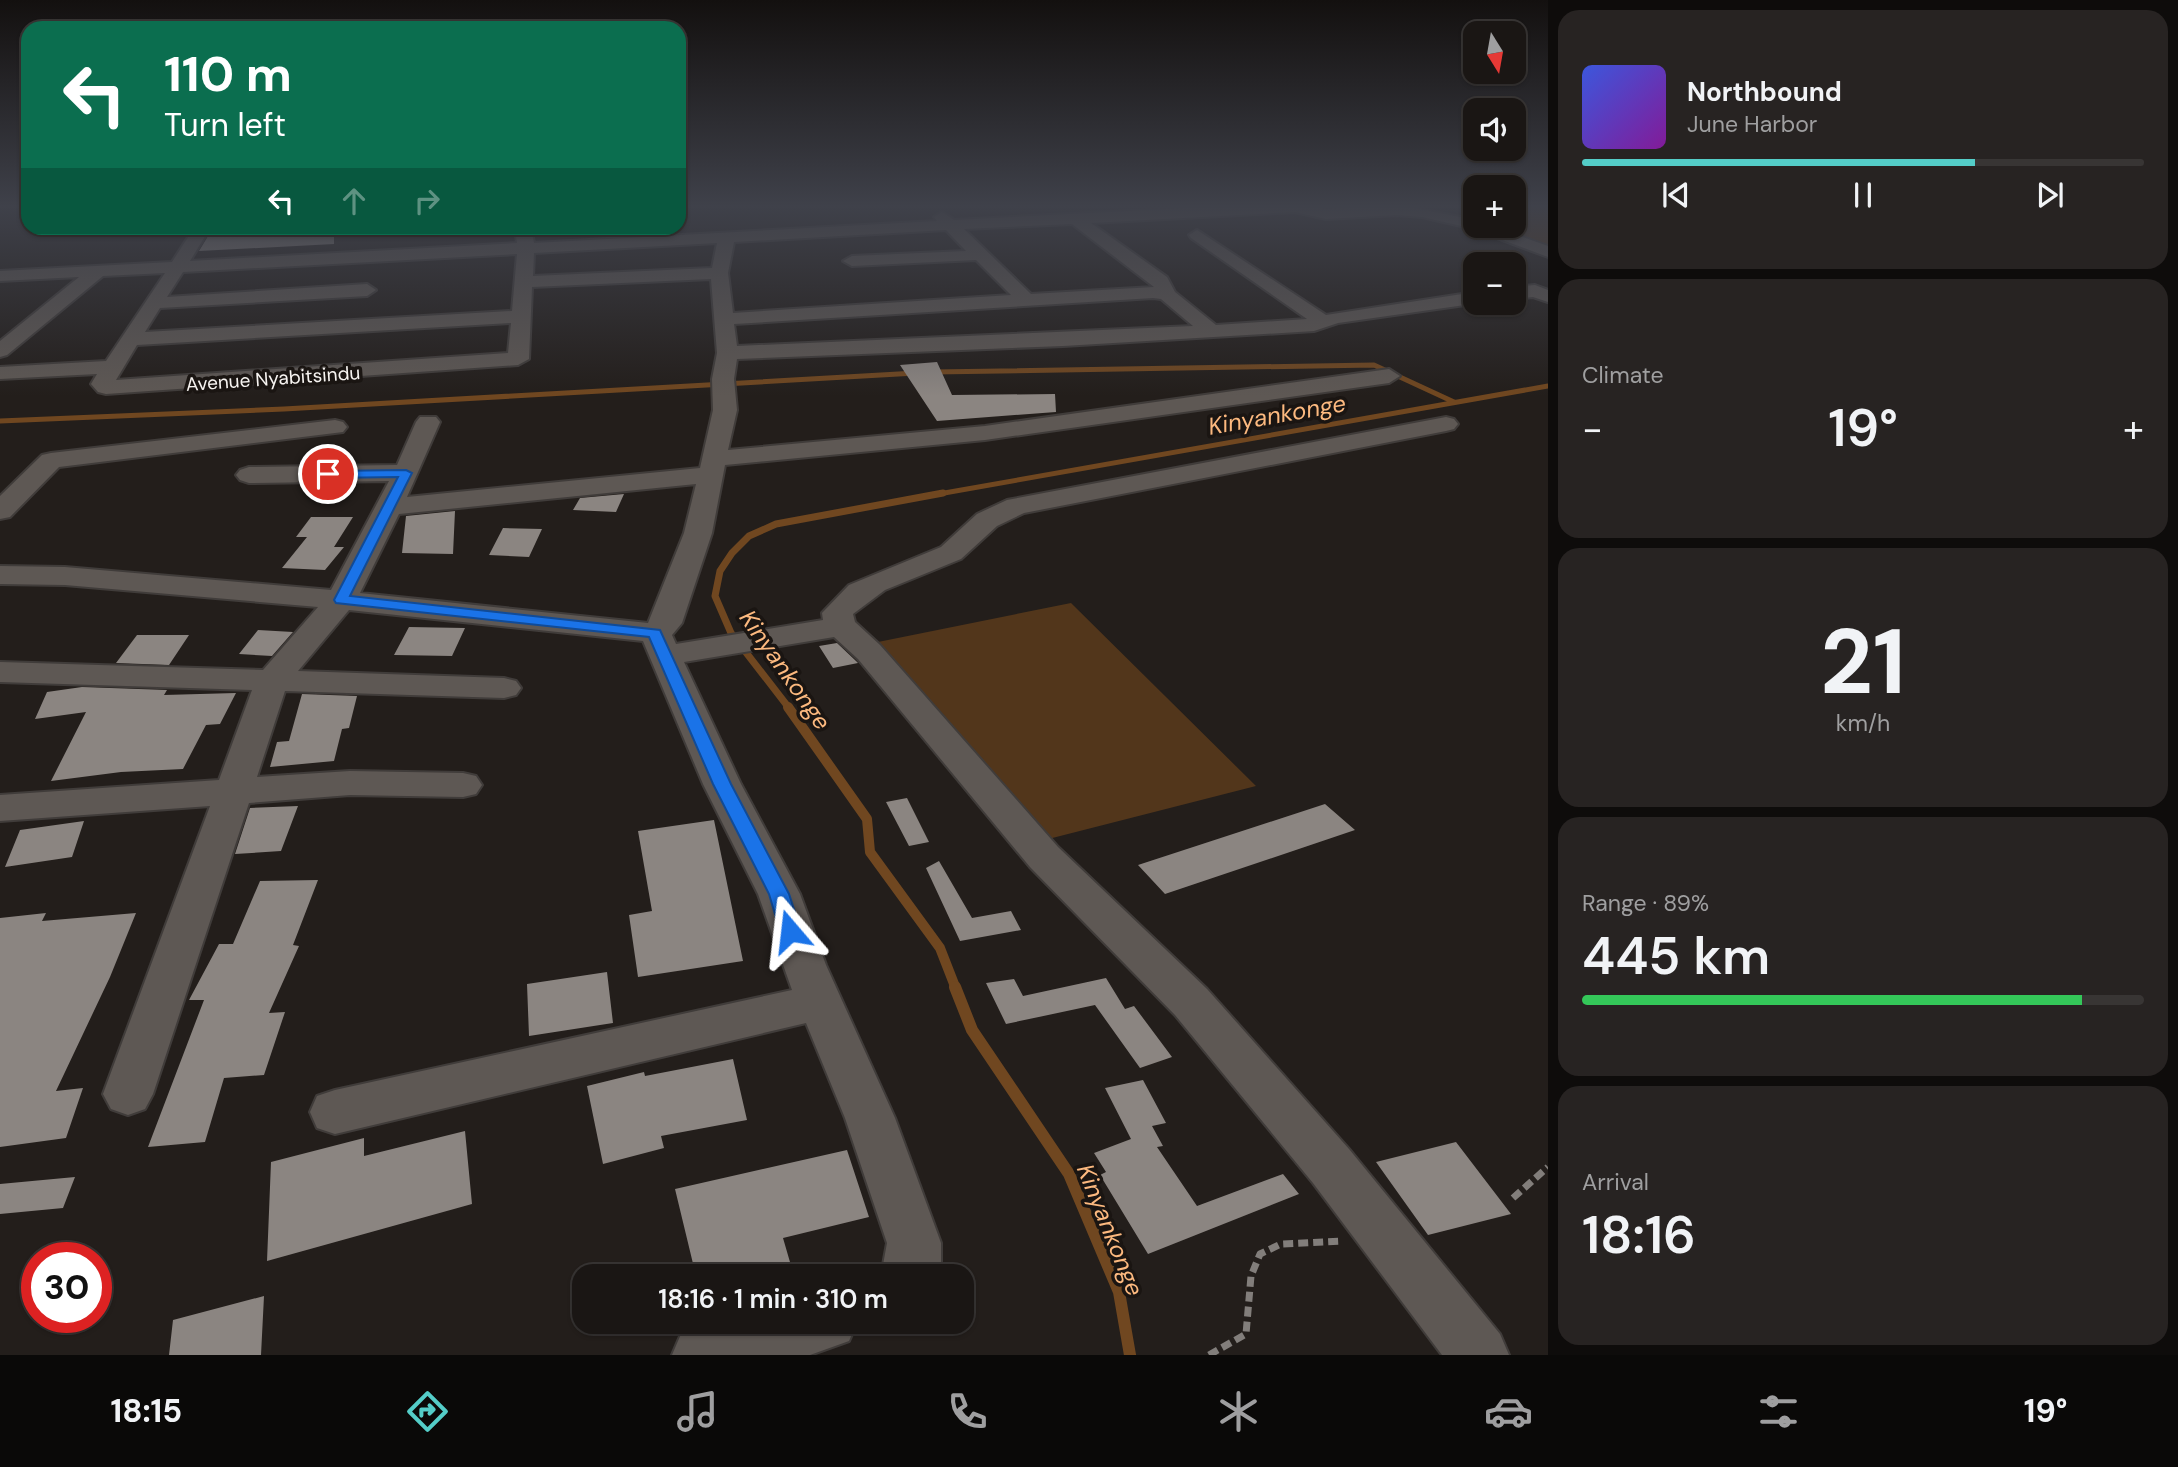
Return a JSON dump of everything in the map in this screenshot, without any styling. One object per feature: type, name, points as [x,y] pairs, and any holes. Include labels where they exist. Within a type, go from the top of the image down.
[{"type":"street","points":[[0,276],[114,269]]},
{"type":"street","points":[[0,373],[113,367],[156,303],[173,269]]},
{"type":"street","points":[[355,325],[373,269]]},
{"type":"street","name":"Avenue Nyabitsindu","points":[[113,367],[102,384],[106,387],[502,363],[520,357],[524,269]]},
{"type":"street","points":[[720,269],[727,353],[724,410],[687,563],[661,644],[722,784],[779,894],[819,1002],[846,1057],[891,1173],[914,1243],[913,1264]]},
{"type":"street","points":[[996,269],[1026,300]]},
{"type":"street","points":[[1144,269],[1161,281],[1167,295]]},
{"type":"street","points":[[1247,269],[1324,322]]},
{"type":"street","points":[[0,351],[99,270]]},
{"type":"street","points":[[524,282],[719,273]]},
{"type":"street","points":[[156,303],[368,290]]},
{"type":"street","points":[[725,319],[1153,292],[1167,295],[1212,332]]},
{"type":"street","points":[[1526,293],[1544,292]]},
{"type":"street","points":[[727,353],[1212,332],[1324,322],[1335,318],[1463,300]]},
{"type":"street","points":[[131,339],[522,316]]},
{"type":"street","points":[[390,507],[584,485],[985,433],[1389,376]]},
{"type":"street","points":[[128,1094],[271,681],[341,600],[390,507],[428,422]]},
{"type":"street","points":[[1446,424],[1016,506],[987,520],[953,552],[917,570],[878,582],[844,601],[837,613],[841,626],[869,652],[1044,856],[1191,1002],[1331,1166],[1479,1355]]},
{"type":"street","points":[[0,511],[51,460],[335,427]]},
{"type":"street","points":[[250,475],[406,473]]},
{"type":"street","points":[[0,575],[65,576],[341,600],[661,644],[731,645],[841,626]]},
{"type":"street","points":[[0,672],[504,688]]},
{"type":"street","points":[[0,808],[349,783],[463,785]]},
{"type":"street","points":[[335,1112],[819,1002]]},
{"type":"street","points":[[702,1355],[780,1334]]},
{"type":"path","points":[[1513,1198],[1548,1167]]},
{"type":"path","points":[[1209,1355],[1217,1347],[1238,1342],[1247,1334],[1251,1276],[1260,1254],[1281,1244],[1323,1244],[1383,1234]]},
{"type":"shaded area","points":[[1071,603],[1256,786],[1021,846],[873,643]]},
{"type":"building","points":[[937,362],[952,395],[1055,394],[1056,412],[937,421],[900,365]]},
{"type":"building","points":[[624,494],[616,512],[573,510],[580,498]]},
{"type":"building","points":[[455,511],[453,554],[402,553],[406,516]]},
{"type":"building","points":[[311,517],[353,517],[334,547],[344,547],[325,570],[282,568],[307,537],[296,537]]},
{"type":"building","points":[[503,528],[542,529],[529,557],[489,555]]},
{"type":"building","points":[[409,627],[465,628],[452,656],[394,655]]},
{"type":"building","points":[[258,630],[293,632],[272,656],[239,654]]},
{"type":"building","points":[[137,635],[189,635],[169,665],[116,663]]},
{"type":"building","points":[[837,643],[858,663],[833,668],[819,646]]},
{"type":"building","points":[[82,687],[167,690],[164,695],[236,693],[220,724],[206,725],[183,769],[121,772],[51,781],[86,712],[35,719],[47,692]]},
{"type":"building","points":[[302,694],[357,696],[349,728],[342,729],[334,761],[270,767],[277,742],[289,741]]},
{"type":"building","points":[[907,798],[929,842],[909,846],[886,802]]},
{"type":"building","points":[[1325,804],[1355,830],[1165,894],[1138,865]]},
{"type":"building","points":[[298,806],[281,851],[235,854],[250,808]]},
{"type":"building","points":[[714,820],[743,961],[638,977],[629,915],[652,911],[638,831]]},
{"type":"building","points":[[84,821],[72,857],[5,867],[20,830]]},
{"type":"building","points":[[939,861],[972,918],[1011,911],[1021,930],[960,941],[926,868]]},
{"type":"building","points":[[318,880],[293,945],[299,946],[269,1013],[285,1012],[264,1075],[224,1078],[205,1142],[148,1147],[204,1000],[189,1000],[219,944],[233,944],[260,881]]},
{"type":"building","points":[[46,913],[42,921],[136,913],[110,977],[56,1091],[83,1088],[66,1138],[0,1147],[0,918]]},
{"type":"building","points":[[607,972],[613,1023],[529,1036],[527,984]]},
{"type":"building","points":[[1106,978],[1125,1009],[1134,1006],[1172,1057],[1140,1068],[1095,1005],[1006,1024],[986,983],[1014,979],[1023,996]]},
{"type":"building","points":[[733,1059],[747,1120],[661,1136],[664,1148],[603,1164],[587,1086],[644,1072],[645,1076]]},
{"type":"building","points":[[1143,1080],[1166,1123],[1152,1126],[1163,1146],[1157,1147],[1197,1206],[1283,1174],[1299,1194],[1148,1254],[1100,1175],[1106,1172],[1094,1153],[1131,1139],[1105,1088]]},
{"type":"building","points":[[465,1131],[472,1204],[267,1261],[271,1162],[364,1138],[364,1156]]},
{"type":"building","points":[[1456,1142],[1511,1214],[1428,1235],[1376,1162]]},
{"type":"building","points":[[847,1150],[869,1217],[783,1238],[791,1264],[693,1264],[675,1189]]},
{"type":"building","points":[[75,1177],[63,1208],[0,1214],[0,1184]]},
{"type":"building","points":[[264,1296],[261,1355],[169,1355],[173,1320]]},
{"type":"waterway","points":[[933,372],[1374,365],[1454,402]]},
{"type":"waterway","points":[[0,421],[284,409],[916,373]]},
{"type":"waterway","name":"Kinyankonge","points":[[933,495],[1548,386]]},
{"type":"waterway","name":"Kinyankonge","points":[[789,708],[731,633],[715,596],[720,571],[732,553],[749,536],[776,524],[943,493]]},
{"type":"waterway","name":"Kinyankonge","points":[[788,707],[867,819],[870,852],[940,948],[956,989]]},
{"type":"waterway","name":"Kinyankonge","points":[[955,987],[972,1030],[1069,1174],[1119,1292],[1130,1355]]},
{"type":"route","points":[[328,474],[406,473],[341,600],[655,633],[722,784],[742,817],[779,894],[790,931]]}]
